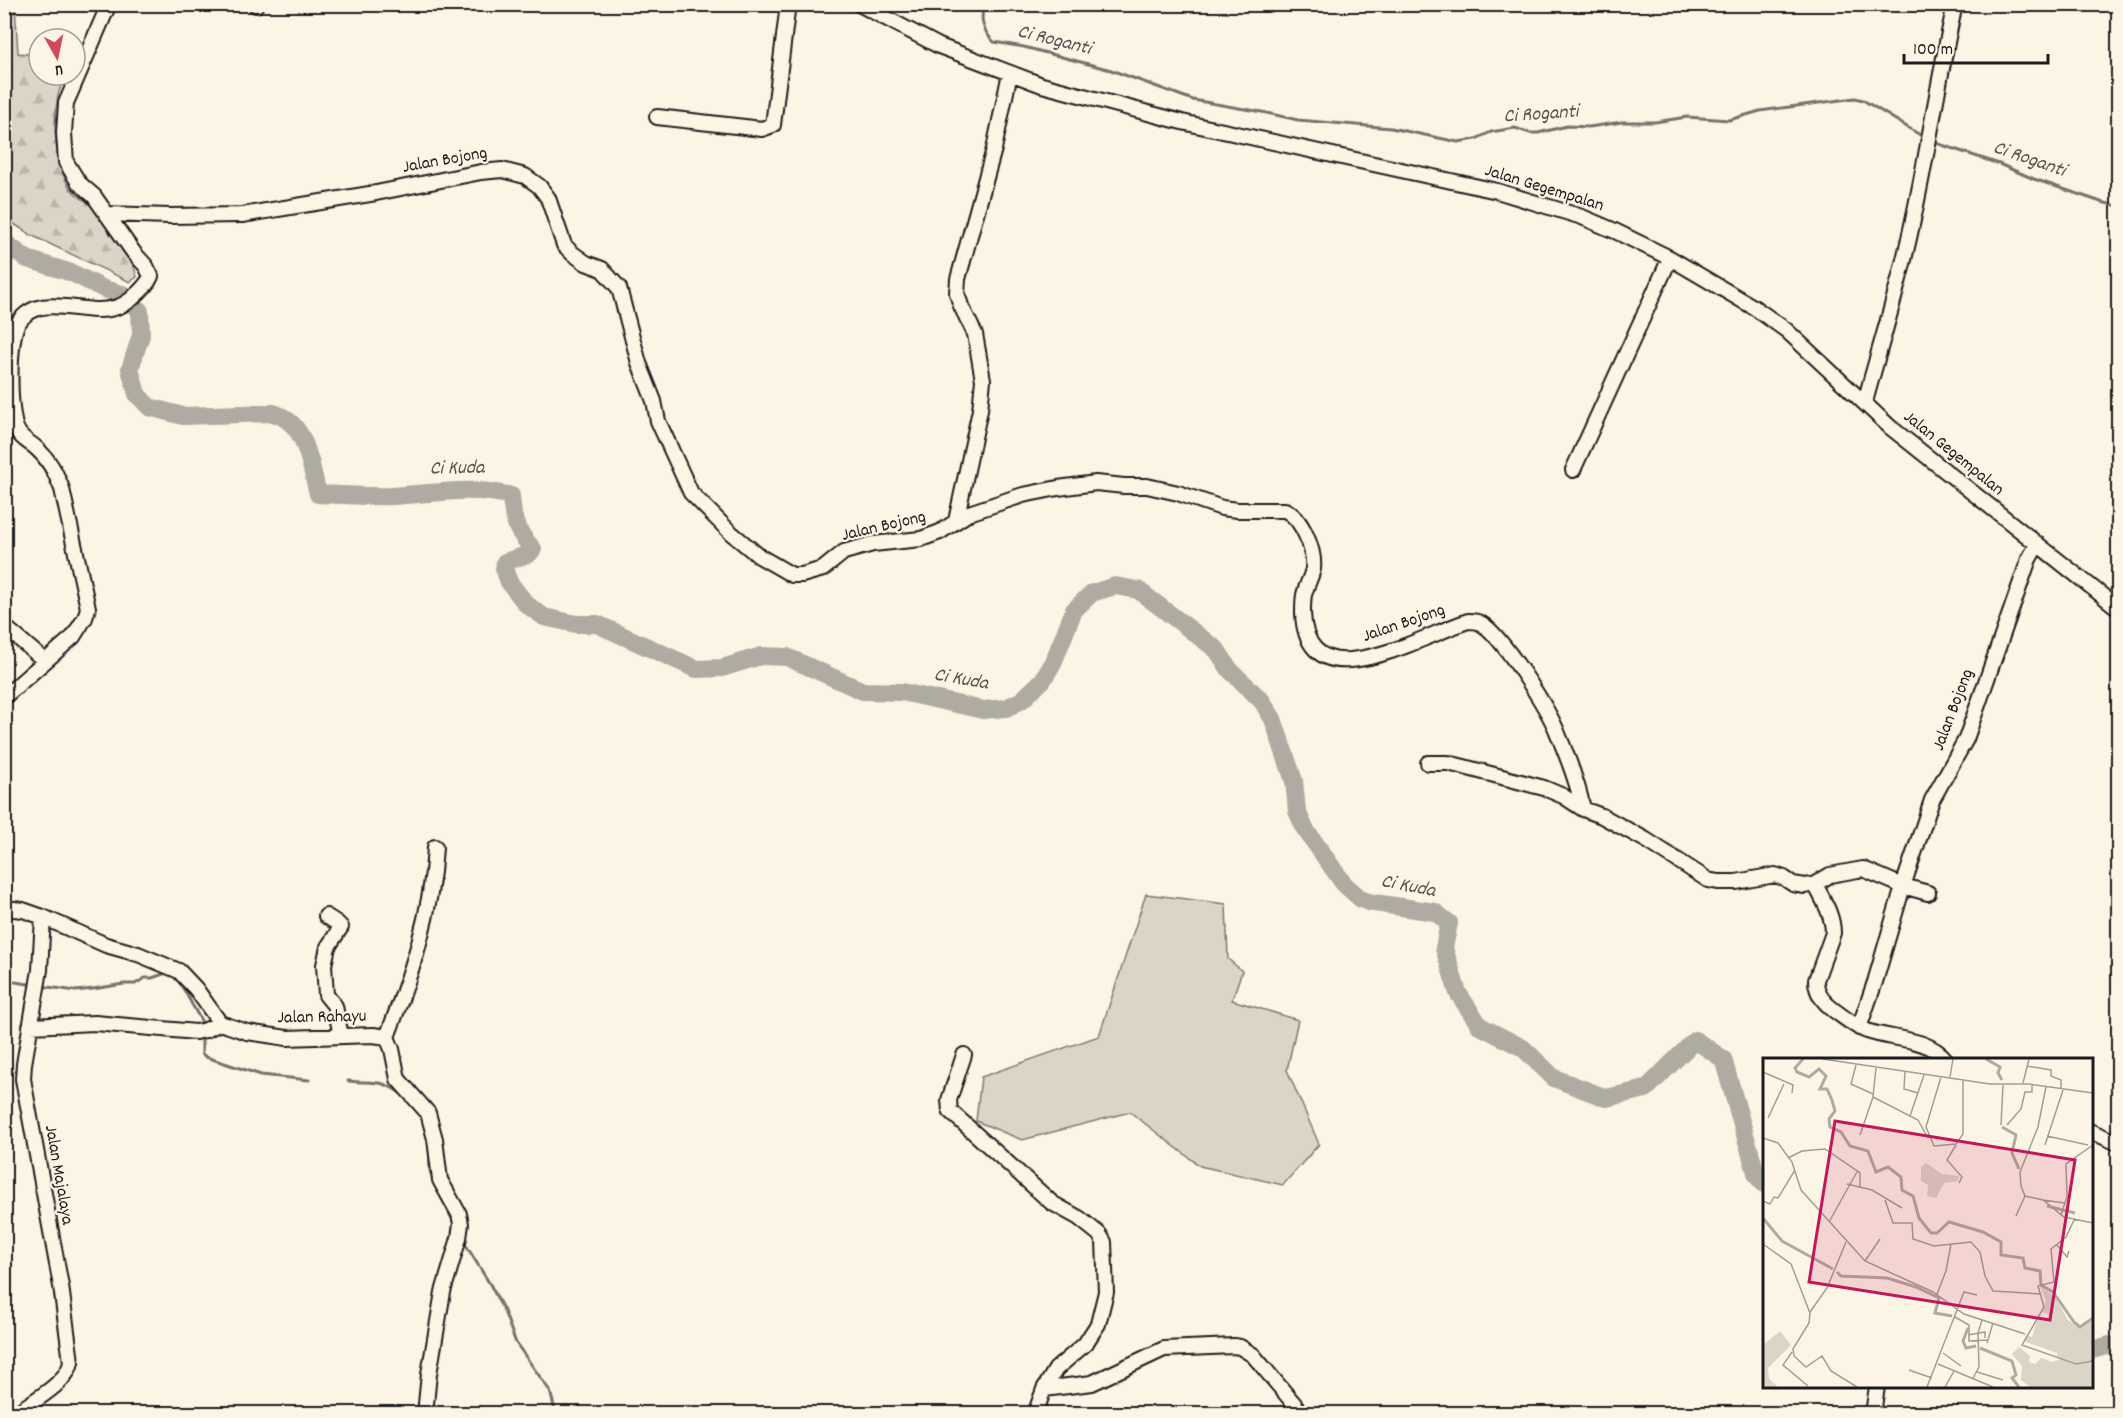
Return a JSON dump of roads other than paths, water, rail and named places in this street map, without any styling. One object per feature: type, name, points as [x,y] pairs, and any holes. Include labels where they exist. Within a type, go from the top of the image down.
[{"type":"street","points":[[4,697],[73,637],[85,618],[87,599],[80,578],[62,489],[55,471],[46,458],[24,439],[14,423],[12,411],[13,337],[18,323],[34,310],[57,306],[102,310],[128,302],[148,284],[150,272],[94,196],[79,183],[66,162],[64,133],[66,103],[109,4]]},
{"type":"street","points":[[657,117],[762,129],[771,127],[775,122],[788,4]]},
{"type":"street","name":"Jalan Gegempalan","points":[[859,4],[939,46],[1042,85],[1182,122],[1497,191],[1582,217],[1670,258],[1755,308],[1786,330],[1890,427],[2118,608]]},
{"type":"street","points":[[1865,402],[1898,286],[1955,4]]},
{"type":"street","points":[[956,521],[980,410],[983,380],[975,334],[957,293],[958,279],[994,149],[1010,73]]},
{"type":"street","name":"Jalan Bojong","points":[[106,214],[242,215],[376,193],[481,172],[502,170],[525,176],[539,186],[548,198],[564,245],[579,258],[602,269],[619,288],[639,363],[654,401],[658,421],[691,493],[730,532],[759,556],[792,575],[802,575],[823,569],[844,552],[873,544],[921,539],[940,532],[969,513],[1023,495],[1096,483],[1161,488],[1222,508],[1285,510],[1291,513],[1309,539],[1312,551],[1313,568],[1304,595],[1304,622],[1312,646],[1330,659],[1351,660],[1397,648],[1468,621],[1479,622],[1488,628],[1516,661],[1554,726],[1579,791],[1583,809]]},
{"type":"street","points":[[1573,470],[1670,258]]},
{"type":"street","name":"Jalan Bojong","points":[[1859,1028],[1932,801],[1966,739],[2029,559],[2037,545]]},
{"type":"street","points":[[4,626],[45,661]]},
{"type":"street","points":[[1428,763],[1448,763],[1544,788],[1570,799],[1583,809],[1602,816],[1646,840],[1708,880],[1736,882],[1775,875],[1800,886],[1815,884],[1830,875],[1863,868],[1903,886],[1928,893]]},
{"type":"street","points":[[387,1037],[418,948],[432,888],[435,847]]},
{"type":"street","points":[[1815,884],[1831,915],[1833,933],[1816,980],[1816,988],[1821,998],[1859,1028],[1927,1046],[1939,1051],[1945,1058]]},
{"type":"street","points":[[4,908],[23,910],[43,917],[106,945],[138,954],[179,971],[196,989],[220,1023],[203,1031],[95,1023],[30,1026]]},
{"type":"street","points":[[326,916],[341,927],[328,947],[324,965],[326,995],[335,1006],[341,1036]]},
{"type":"street","name":"Jalan Majalaya","points":[[15,1413],[57,1384],[70,1370],[71,1362],[61,1286],[25,1097],[24,1064],[40,970],[43,917]]},
{"type":"street","name":"Jalan Rahayu","points":[[220,1023],[247,1032],[278,1037],[372,1035],[387,1037],[398,1079],[428,1113],[435,1139],[440,1180],[459,1215],[460,1234],[443,1292],[425,1413]]},
{"type":"street","points":[[964,1055],[949,1100],[950,1111],[1052,1203],[1079,1218],[1099,1234],[1104,1242],[1106,1292],[1098,1324],[1085,1344],[1056,1369],[1044,1389],[1035,1413]]},
{"type":"street","points":[[2093,1133],[2118,1143]]},
{"type":"street","points":[[1044,1389],[1092,1383],[1164,1349],[1234,1346],[1252,1354],[1299,1411]]},
{"type":"street","points":[[1873,1413],[1877,1388]]},
{"type":"waterway","name":"Ci Roganti","points":[[984,4],[983,24],[994,42],[1024,47],[1111,70],[1193,100],[1298,120],[1391,128],[1458,142],[1476,139],[1491,132],[1515,128],[1538,133],[1567,126],[1589,127],[1687,117],[1729,120],[1760,111],[1855,98],[1863,100],[1925,138]]},
{"type":"waterway","name":"Ci Roganti","points":[[1933,142],[1999,164],[2034,179],[2118,206]]},
{"type":"waterway","name":"Ci Kuda","points":[[4,242],[27,259],[72,273],[104,289],[125,295],[140,311],[141,335],[130,369],[137,394],[149,407],[183,416],[273,413],[284,418],[293,425],[305,446],[318,494],[383,496],[481,491],[511,496],[516,525],[533,549],[529,554],[505,562],[504,569],[509,582],[526,604],[544,617],[576,624],[597,624],[696,669],[722,668],[761,656],[787,657],[863,691],[902,692],[983,710],[1006,708],[1022,700],[1043,680],[1053,663],[1074,610],[1092,593],[1115,586],[1138,590],[1217,650],[1230,670],[1262,701],[1273,719],[1294,781],[1297,811],[1305,829],[1344,884],[1368,902],[1435,912],[1449,923],[1444,948],[1458,993],[1480,1026],[1523,1048],[1554,1078],[1606,1098],[1646,1089],[1695,1040],[1723,1059],[1757,1176],[1763,1183]]},
{"type":"waterway","points":[[41,986],[76,991],[135,984],[145,978],[169,972]]},
{"type":"waterway","points":[[4,975],[15,982],[35,985]]},
{"type":"waterway","points":[[178,979],[204,1026]]},
{"type":"waterway","points":[[202,1035],[202,1054],[206,1057],[261,1075],[309,1080]]},
{"type":"waterway","points":[[348,1081],[383,1084],[404,1096]]},
{"type":"waterway","points":[[429,1142],[430,1171],[434,1182]]},
{"type":"waterway","points":[[441,1196],[454,1223]]},
{"type":"waterway","points":[[464,1242],[504,1311],[516,1343],[550,1391],[556,1414]]},
{"type":"waterway","name":"Ci Kuda","points":[[2093,1350],[2110,1345],[2118,1349]]}]
